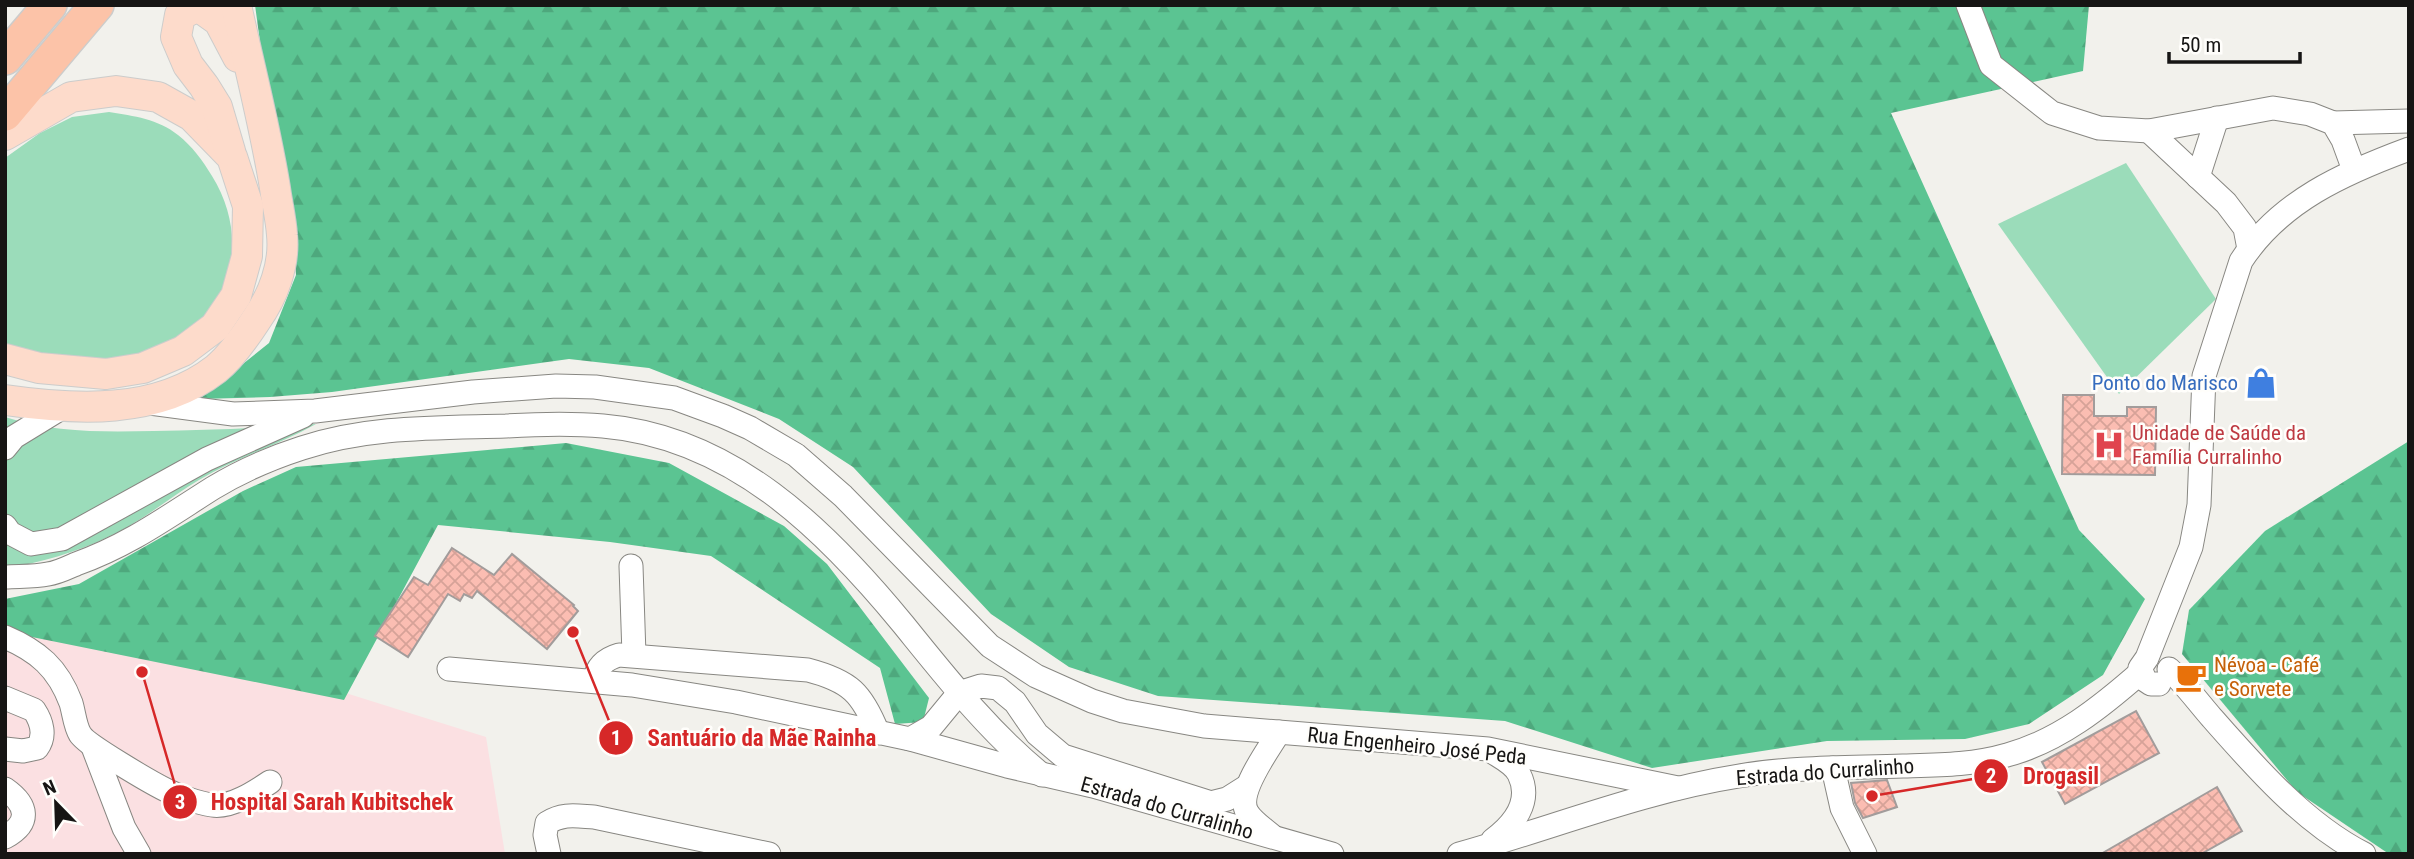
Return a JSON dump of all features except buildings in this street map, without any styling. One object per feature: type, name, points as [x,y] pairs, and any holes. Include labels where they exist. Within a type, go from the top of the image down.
[{"type":"highway","points":[[5,58],[50,5]]},
{"type":"highway","points":[[5,114],[97,5]]},
{"type":"main road","points":[[5,400],[63,407],[143,402],[178,390],[215,369],[243,340],[265,307],[279,272],[283,237],[269,151],[236,5]]},
{"type":"main road","points":[[5,359],[39,368],[106,374],[143,368],[183,351],[215,327],[236,296],[247,256],[248,206],[217,107],[188,65],[176,37],[180,15],[198,6],[219,21],[254,88]]},
{"type":"main road","points":[[5,135],[71,97],[116,91],[158,97],[191,116],[232,156]]},
{"type":"street","points":[[1968,5],[1991,65],[2052,113],[2099,128],[2149,131],[2273,108],[2310,114],[2333,123],[2409,121]]},
{"type":"street","points":[[2198,177],[2217,118]]},
{"type":"street","points":[[2333,123],[2343,140],[2354,170]]},
{"type":"street","points":[[2149,131],[2226,203],[2245,228],[2249,249]]},
{"type":"street","points":[[2364,854],[2344,844],[2300,810],[2212,718],[2157,672],[2166,605],[2184,567],[2196,528],[2204,376],[2233,282],[2249,249],[2276,219],[2325,185],[2354,170],[2409,149]]},
{"type":"street","name":"Rua Engenheiro José Peda","points":[[315,411],[473,392],[556,386],[595,387],[674,398],[701,407],[767,438],[815,470],[990,646],[1036,676],[1092,701],[1124,711],[1204,726],[1488,749],[1678,788]]},
{"type":"street","points":[[143,402],[233,414],[315,411]]},
{"type":"street","points":[[5,448],[14,437],[63,407]]},
{"type":"street","points":[[5,526],[10,533],[31,544],[62,539],[207,459],[315,411]]},
{"type":"street","points":[[5,578],[49,574],[94,558],[137,538],[216,486],[256,465],[314,444],[359,433],[559,424],[639,431],[705,453],[739,470],[773,492],[805,518],[877,593],[1011,750],[1042,775]]},
{"type":"street","points":[[631,566],[634,655]]},
{"type":"street","points":[[5,637],[29,647],[51,667],[67,694],[80,734],[93,747],[166,790],[214,806],[248,797],[270,782]]},
{"type":"street","points":[[594,681],[601,665],[609,658],[634,655],[785,667],[827,674],[844,682],[859,694],[878,733]]},
{"type":"street","points":[[449,669],[594,681],[736,702],[910,739],[951,751]]},
{"type":"street","name":"Estrada do Curralinho","points":[[1459,854],[1678,788],[1739,776],[1833,768],[1955,765],[2009,755],[2064,730],[2157,672]]},
{"type":"street","points":[[910,739],[931,727],[959,692],[981,687],[998,688],[1015,702],[1037,734],[1062,756],[1211,803],[1227,799],[1246,787]]},
{"type":"street","points":[[5,698],[34,710],[43,730],[41,743],[37,748],[23,751],[5,749]]},
{"type":"street","points":[[942,716],[942,731],[951,751]]},
{"type":"street","points":[[1275,839],[1251,818],[1243,799],[1246,787],[1279,732]]},
{"type":"street","points":[[93,747],[124,828],[139,854]]},
{"type":"street","points":[[1484,847],[1512,824],[1519,815],[1523,802],[1519,774],[1510,763],[1488,749]]},
{"type":"street","name":"Estrada do Curralinho","points":[[951,751],[1185,811],[1332,854]]},
{"type":"street","points":[[1833,768],[1842,808],[1865,854]]},
{"type":"street","points":[[5,789],[20,803],[24,820],[18,830],[5,837]]},
{"type":"street","points":[[547,844],[547,823],[559,816],[573,815],[594,817],[734,850],[769,854]]},
{"type":"shaded area","points":[[52,601],[486,737],[505,854],[5,854],[5,607]]},
{"type":"green space","points":[[255,5],[2089,5],[2083,71],[1891,113],[2079,530],[2145,599],[2103,675],[2029,724],[1965,739],[1827,741],[1652,768],[1505,721],[1158,696],[1069,667],[991,614],[853,467],[779,419],[649,368],[569,359],[332,392],[199,399],[269,343],[296,275],[291,207],[271,123]]},
{"type":"green space","points":[[109,112],[162,125],[188,144],[209,170],[225,204],[232,233],[231,260],[224,286],[210,310],[191,330],[167,346],[137,357],[88,360],[5,348],[5,158],[40,133],[72,117]]},
{"type":"green space","points":[[2126,163],[2216,299],[2119,394],[1998,224]]},
{"type":"green space","points":[[5,417],[60,429],[98,431],[316,424],[213,472],[108,537],[58,556],[5,569]]},
{"type":"green space","points":[[2409,441],[2409,854],[2389,854],[2297,792],[2182,654],[2189,610],[2265,531]]},
{"type":"green space","points":[[566,443],[669,463],[784,526],[827,564],[929,698],[923,722],[895,724],[880,668],[711,556],[610,542],[438,525],[344,700],[17,634],[5,635],[5,599],[79,584],[243,491],[296,467]]},
{"type":"place","name":"Ponto do Marisco","points":[[2261,383]]},
{"type":"place","name":"Unidade de Saúde da Família Curralinho","points":[[2109,445]]},
{"type":"place","name":"Santuário da Mãe Rainha","points":[[573,632]]},
{"type":"place","name":"Hospital Sarah Kubitschek","points":[[142,672]]},
{"type":"place","name":"Névoa - Café e Sorvete","points":[[2191,677]]},
{"type":"place","name":"Drogasil","points":[[1872,796]]}]
